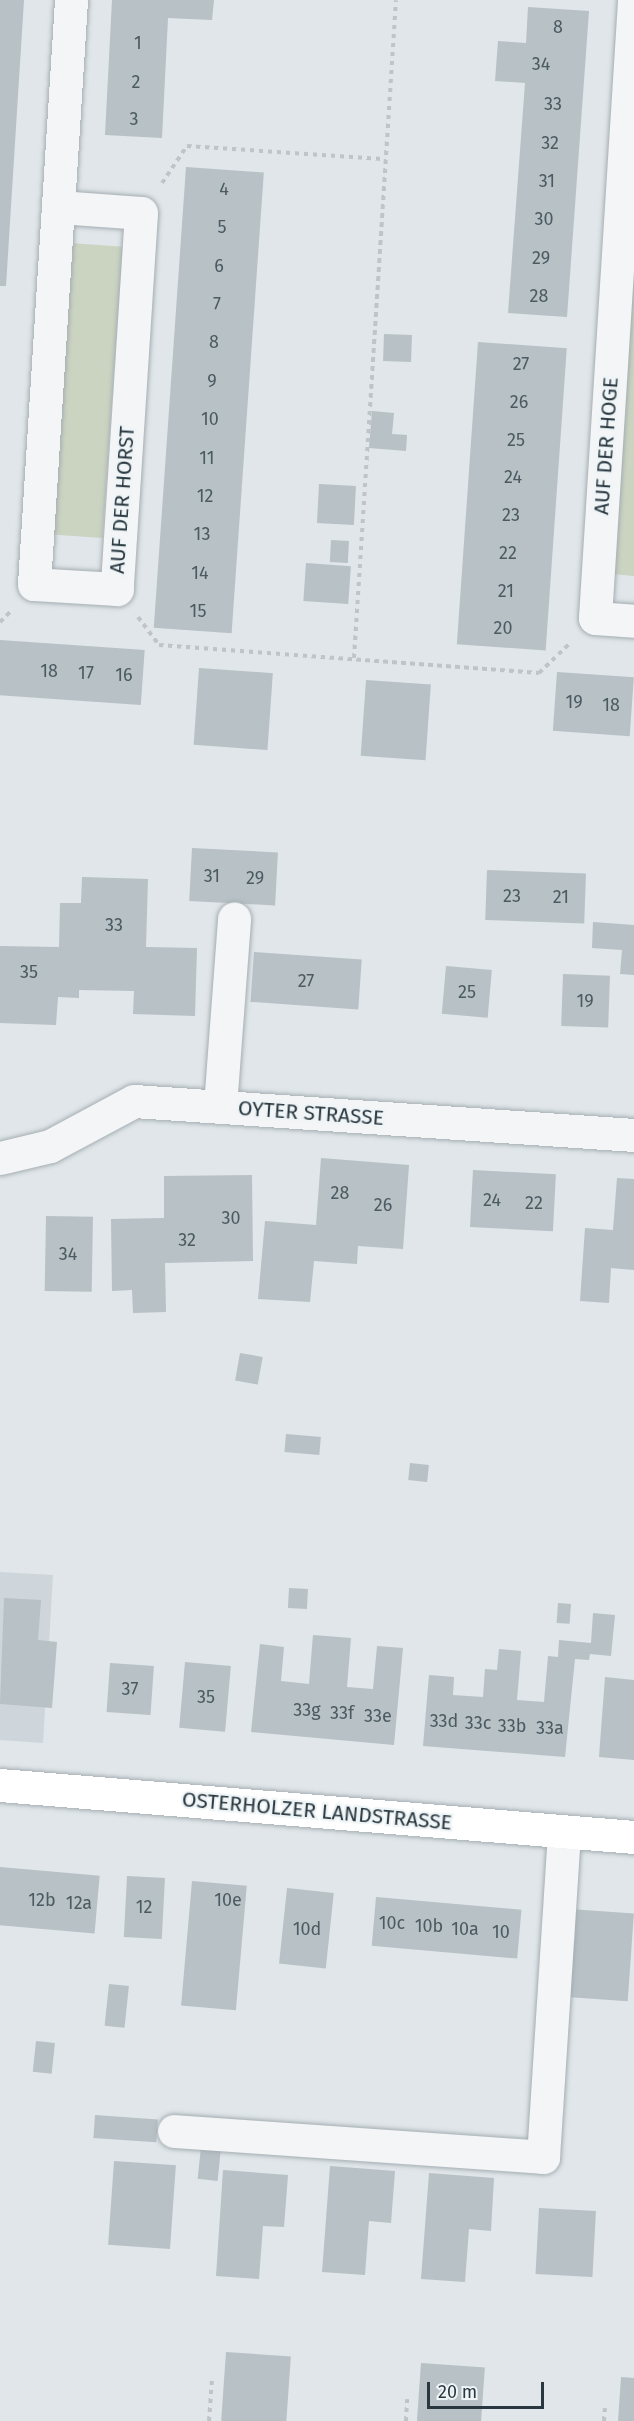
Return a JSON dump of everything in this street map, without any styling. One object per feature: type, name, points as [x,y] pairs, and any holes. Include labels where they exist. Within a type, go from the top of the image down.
[{"type":"main road","name":"OSTERHOLZER LANDSTRASSE","points":[[0,1785],[634,1837]]},
{"type":"street","name":"AUF DER HORST","points":[[70,0],[34,584],[117,589],[141,213]]},
{"type":"street","name":"AUF DER HOGE","points":[[595,618],[627,236],[634,1]]},
{"type":"street","points":[[58,207],[141,213]]},
{"type":"street","points":[[595,618],[634,621]]},
{"type":"street","points":[[220,1106],[234,919]]},
{"type":"street","name":"OYTER STRASSE","points":[[0,1158],[50,1146],[134,1101],[634,1134]]},
{"type":"street","points":[[174,2131],[543,2157],[564,1832]]},
{"type":"path","points":[[354,658],[383,159],[396,0]]},
{"type":"path","points":[[141,213],[187,146],[383,159]]},
{"type":"path","points":[[117,589],[159,645],[539,673],[595,618]]},
{"type":"path","points":[[209,2421],[212,2379]]},
{"type":"path","points":[[406,2421],[407,2399]]},
{"type":"path","points":[[604,2421],[605,2408]]},
{"type":"shaded area","points":[[0,1572],[53,1575],[43,1743],[0,1740]]},
{"type":"green space","points":[[69,243],[123,247],[102,538],[49,534]]},
{"type":"green space","points":[[632,274],[634,275],[634,576],[611,574]]},
{"type":"building","points":[[0,0],[24,0],[6,286],[0,286]]},
{"type":"building","points":[[112,0],[214,0],[212,20],[168,18],[162,138],[105,135]]},
{"type":"building","points":[[528,7],[589,11],[567,317],[508,313],[525,83],[495,81],[498,41],[526,43]]},
{"type":"building","points":[[186,167],[264,172],[232,633],[154,628]]},
{"type":"building","points":[[384,334],[412,335],[411,362],[383,361]]},
{"type":"building","points":[[478,342],[567,348],[546,650],[457,644]]},
{"type":"building","points":[[372,411],[394,413],[392,434],[407,435],[406,451],[369,448]]},
{"type":"building","points":[[319,484],[356,486],[354,525],[317,523]]},
{"type":"building","points":[[331,540],[349,541],[348,563],[330,562]]},
{"type":"building","points":[[306,563],[351,566],[348,604],[303,601]]},
{"type":"building","points":[[0,640],[145,650],[141,705],[0,695]]},
{"type":"building","points":[[199,668],[273,673],[267,750],[194,745]]},
{"type":"building","points":[[557,672],[634,677],[630,736],[553,731]]},
{"type":"building","points":[[366,680],[431,685],[426,760],[361,756]]},
{"type":"building","points":[[192,848],[278,853],[275,905],[189,901]]},
{"type":"building","points":[[487,870],[586,873],[584,923],[485,920]]},
{"type":"building","points":[[82,877],[148,879],[146,947],[197,948],[195,1016],[133,1014],[134,991],[79,990],[79,998],[58,997],[56,1025],[0,1023],[0,946],[59,947],[60,903],[81,903]]},
{"type":"building","points":[[593,922],[634,925],[634,975],[620,974],[622,950],[592,948]]},
{"type":"building","points":[[254,952],[362,960],[358,1009],[251,1002]]},
{"type":"building","points":[[446,966],[492,970],[488,1018],[442,1014]]},
{"type":"building","points":[[563,974],[610,976],[608,1028],[561,1026]]},
{"type":"building","points":[[321,1158],[409,1165],[403,1249],[358,1246],[357,1264],[314,1261],[310,1302],[258,1299],[265,1221],[316,1225]]},
{"type":"building","points":[[473,1170],[556,1174],[553,1231],[470,1227]]},
{"type":"building","points":[[252,1175],[253,1261],[165,1263],[166,1312],[133,1313],[132,1290],[112,1291],[111,1219],[164,1218],[164,1176]]},
{"type":"building","points":[[617,1178],[634,1179],[634,1270],[611,1268],[609,1303],[580,1301],[585,1228],[613,1230]]},
{"type":"building","points":[[46,1216],[93,1217],[92,1292],[45,1291]]},
{"type":"building","points":[[240,1353],[263,1357],[258,1385],[235,1381]]},
{"type":"building","points":[[286,1434],[321,1437],[319,1455],[284,1452]]},
{"type":"building","points":[[410,1463],[429,1465],[427,1482],[408,1480]]},
{"type":"building","points":[[289,1588],[308,1589],[307,1609],[288,1608]]},
{"type":"building","points":[[4,1598],[41,1600],[38,1640],[57,1642],[52,1708],[0,1704]]},
{"type":"building","points":[[558,1603],[571,1604],[570,1624],[557,1623]]},
{"type":"building","points":[[593,1613],[615,1615],[611,1656],[590,1654],[589,1660],[575,1659],[565,1757],[423,1746],[429,1675],[454,1677],[453,1695],[483,1697],[485,1669],[497,1670],[499,1649],[521,1651],[517,1700],[544,1702],[548,1656],[558,1657],[559,1640],[591,1643]]},
{"type":"building","points":[[313,1635],[351,1638],[347,1687],[373,1689],[377,1646],[403,1648],[394,1745],[251,1732],[260,1644],[284,1647],[281,1681],[309,1684]]},
{"type":"building","points":[[185,1662],[231,1666],[225,1732],[179,1728]]},
{"type":"building","points":[[110,1663],[154,1666],[150,1715],[107,1712]]},
{"type":"building","points":[[605,1677],[634,1680],[634,1760],[599,1757]]},
{"type":"building","points":[[0,1867],[100,1876],[95,1933],[0,1925]]},
{"type":"building","points":[[127,1876],[165,1878],[162,1939],[124,1937]]},
{"type":"building","points":[[192,1881],[247,1886],[236,2010],[181,2006]]},
{"type":"building","points":[[287,1888],[334,1893],[326,1968],[279,1964]]},
{"type":"building","points":[[376,1897],[521,1910],[517,1959],[372,1946]]},
{"type":"building","points":[[570,1909],[634,1913],[628,2001],[564,1997]]},
{"type":"building","points":[[109,1984],[129,1986],[125,2028],[105,2026]]},
{"type":"building","points":[[36,2041],[55,2043],[52,2074],[33,2072]]},
{"type":"building","points":[[95,2115],[158,2119],[156,2142],[93,2138]]},
{"type":"building","points":[[201,2147],[221,2149],[218,2181],[198,2179]]},
{"type":"building","points":[[114,2161],[176,2165],[170,2249],[108,2245]]},
{"type":"building","points":[[330,2166],[395,2171],[391,2223],[369,2221],[365,2275],[322,2272]]},
{"type":"building","points":[[223,2170],[288,2175],[284,2227],[263,2226],[259,2279],[216,2276]]},
{"type":"building","points":[[429,2173],[494,2178],[491,2231],[469,2229],[465,2282],[421,2279]]},
{"type":"building","points":[[539,2208],[596,2211],[592,2277],[536,2274]]},
{"type":"building","points":[[226,2352],[291,2357],[286,2421],[221,2421]]},
{"type":"building","points":[[421,2363],[485,2367],[481,2421],[417,2421]]},
{"type":"building","points":[[621,2377],[634,2378],[634,2421],[618,2421]]}]
